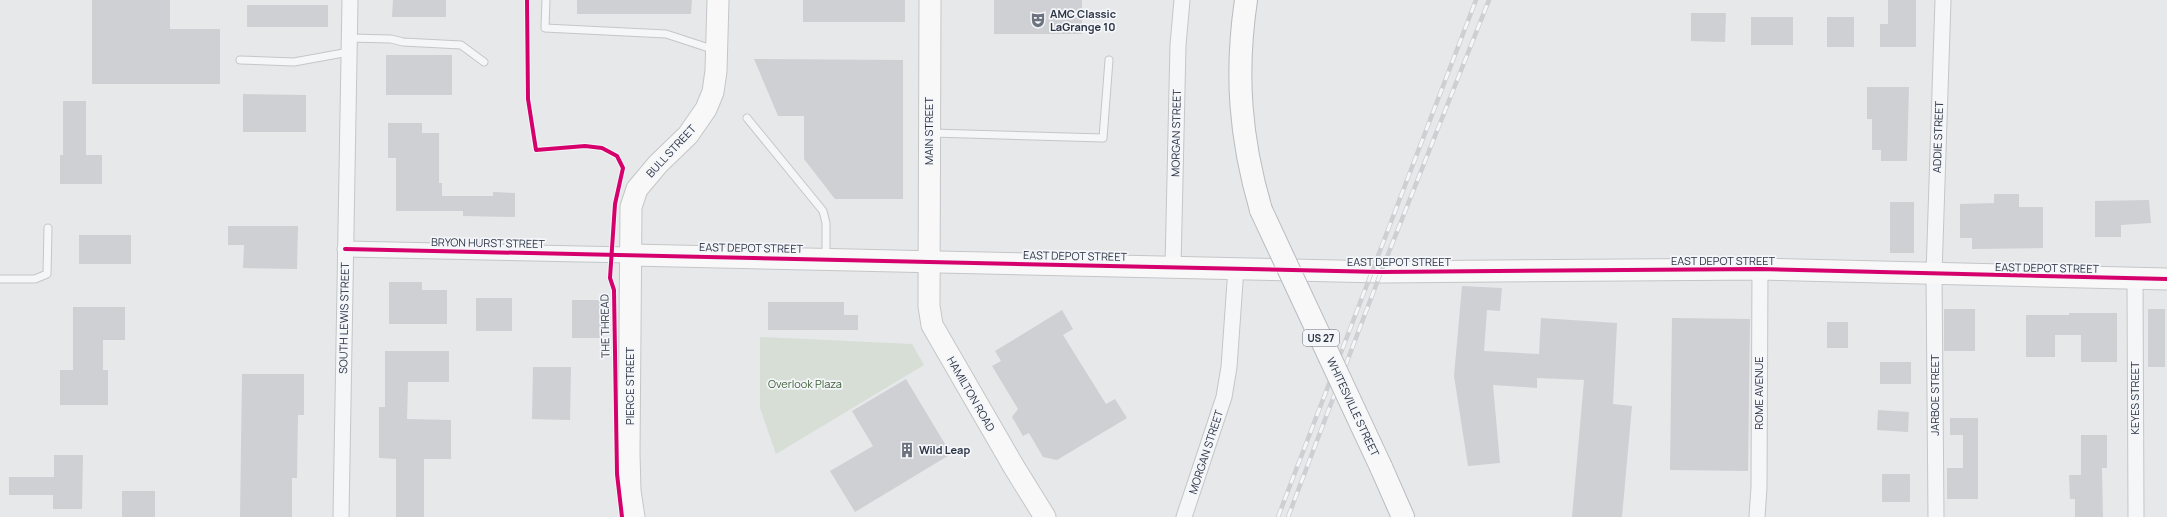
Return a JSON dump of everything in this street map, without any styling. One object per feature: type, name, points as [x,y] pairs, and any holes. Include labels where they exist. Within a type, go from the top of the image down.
[{"type":"highway","name":"WHITESVILLE STREET","points":[[1246,0],[1239,60],[1242,121],[1248,158],[1261,210],[1402,517]]},
{"type":"street","name":"SOUTH LEWIS STREET","points":[[340,517],[350,0]]},
{"type":"street","name":"BULL STREET","points":[[631,255],[631,207],[636,189],[658,164],[688,135],[706,109],[713,92],[717,50],[718,0]]},
{"type":"street","name":"MAIN STREET","points":[[929,261],[930,0]]},
{"type":"street","name":"MORGAN STREET","points":[[1173,267],[1178,45],[1182,0]]},
{"type":"street","name":"ADDIE STREET","points":[[1934,274],[1943,0]]},
{"type":"street","name":"BRYON HURST STREET","points":[[345,249],[631,255]]},
{"type":"street","name":"EAST DEPOT STREET","points":[[631,255],[1382,272],[1760,270],[2167,279]]},
{"type":"street","name":"PIERCE STREET","points":[[631,255],[629,453],[630,491],[634,517]]},
{"type":"street","name":"HAMILTON ROAD","points":[[929,261],[929,306],[932,325],[1014,467],[1045,517]]},
{"type":"street","name":"MORGAN STREET","points":[[1184,517],[1224,397],[1229,368],[1236,268]]},
{"type":"street","name":"ROME AVENUE","points":[[1757,517],[1759,487],[1760,270]]},
{"type":"street","name":"JARBOE STREET","points":[[1934,274],[1936,517]]},
{"type":"street","name":"KEYES STREET","points":[[2135,279],[2136,517]]},
{"type":"lane","points":[[546,0],[545,28],[666,34],[717,50]]},
{"type":"lane","points":[[240,60],[294,62],[349,45],[391,39],[403,42],[461,45],[484,62]]},
{"type":"lane","points":[[930,133],[1103,138],[1109,60]]},
{"type":"lane","points":[[747,118],[823,211],[826,223],[826,259]]},
{"type":"lane","points":[[0,279],[35,279],[47,274],[48,228]]},
{"type":"green space","name":"Overlook Plaza","points":[[760,337],[912,344],[924,365],[776,454],[760,408]]},
{"type":"building","points":[[92,0],[170,0],[170,29],[220,29],[220,84],[92,84]]},
{"type":"building","points":[[393,0],[446,0],[446,17],[392,17]]},
{"type":"building","points":[[577,0],[692,0],[691,14],[577,14]]},
{"type":"building","points":[[803,0],[905,0],[905,22],[803,22]]},
{"type":"building","name":"AMC Classic LaGrange 10","points":[[994,0],[1082,0],[1082,34],[994,34]]},
{"type":"building","points":[[1888,0],[1916,0],[1916,47],[1880,47],[1880,24],[1888,24]]},
{"type":"building","points":[[247,5],[328,5],[328,27],[247,27]]},
{"type":"building","points":[[1691,13],[1726,13],[1725,42],[1691,41]]},
{"type":"building","points":[[1751,17],[1793,17],[1793,45],[1751,45]]},
{"type":"building","points":[[1827,17],[1854,17],[1854,47],[1827,47]]},
{"type":"building","points":[[386,55],[452,55],[452,95],[386,95]]},
{"type":"building","points":[[754,59],[903,60],[903,199],[835,199],[804,159],[804,116],[778,116]]},
{"type":"building","points":[[1867,87],[1909,87],[1907,161],[1881,161],[1881,150],[1872,150],[1872,119],[1867,119]]},
{"type":"building","points":[[243,94],[306,95],[306,132],[243,132]]},
{"type":"building","points":[[63,101],[86,101],[86,155],[102,155],[102,184],[60,184],[60,155],[63,155]]},
{"type":"building","points":[[388,123],[422,123],[422,133],[439,133],[439,183],[442,183],[442,196],[493,196],[493,192],[515,193],[515,217],[463,216],[463,211],[396,211],[396,158],[388,158]]},
{"type":"building","points":[[1994,194],[2019,194],[2019,207],[2043,207],[2043,248],[1972,249],[1972,238],[1960,238],[1960,204],[1994,203]]},
{"type":"building","points":[[2149,200],[2151,223],[2121,225],[2121,237],[2095,237],[2095,201]]},
{"type":"building","points":[[1890,202],[1914,202],[1914,253],[1890,253]]},
{"type":"building","points":[[228,226],[298,226],[297,269],[243,268],[244,245],[228,245]]},
{"type":"building","points":[[79,235],[131,235],[131,264],[79,264]]},
{"type":"building","points":[[389,282],[422,282],[422,290],[447,290],[447,324],[389,324]]},
{"type":"building","points":[[1462,286],[1502,288],[1500,311],[1487,310],[1484,351],[1539,354],[1541,318],[1617,323],[1613,404],[1632,406],[1622,517],[1572,517],[1584,380],[1537,378],[1537,388],[1493,385],[1500,463],[1468,466],[1454,376]]},
{"type":"building","points":[[476,298],[512,298],[512,331],[476,331]]},
{"type":"building","points":[[572,300],[604,300],[604,338],[572,338]]},
{"type":"building","points":[[768,302],[844,302],[844,315],[858,315],[858,330],[768,330]]},
{"type":"building","points":[[73,307],[125,307],[125,340],[103,340],[103,370],[108,370],[108,405],[60,405],[60,370],[73,370]]},
{"type":"building","points":[[1944,309],[1975,309],[1975,351],[1944,351]]},
{"type":"building","points":[[2148,309],[2165,309],[2165,367],[2148,367]]},
{"type":"building","points":[[1062,310],[1073,329],[1063,335],[1106,404],[1115,399],[1127,418],[1057,460],[1043,457],[1029,433],[1023,436],[1012,417],[1018,409],[992,366],[1001,361],[995,351]]},
{"type":"building","points":[[2069,313],[2117,313],[2117,362],[2081,362],[2081,335],[2055,335],[2055,357],[2026,357],[2026,315],[2069,315]]},
{"type":"building","points":[[1672,318],[1750,319],[1748,471],[1670,470]]},
{"type":"building","points":[[1827,322],[1848,322],[1848,348],[1827,348]]},
{"type":"building","points":[[385,351],[449,351],[449,382],[408,382],[407,419],[451,420],[451,459],[424,459],[424,517],[396,517],[396,459],[379,458],[379,407],[385,407]]},
{"type":"building","points":[[1880,362],[1911,362],[1911,384],[1880,384]]},
{"type":"building","points":[[533,367],[571,367],[570,420],[532,419]]},
{"type":"building","points":[[242,374],[304,374],[304,415],[298,415],[297,478],[292,478],[292,517],[240,517]]},
{"type":"building","name":"Wild Leap","points":[[906,379],[951,454],[855,512],[830,471],[873,446],[852,411]]},
{"type":"building","points":[[1878,410],[1909,412],[1908,432],[1877,430]]},
{"type":"building","points":[[1950,418],[1978,418],[1978,499],[1947,499],[1947,468],[1963,468],[1963,435],[1950,435]]},
{"type":"building","points":[[2081,435],[2107,435],[2107,468],[2102,468],[2103,517],[2075,517],[2075,499],[2070,499],[2069,475],[2081,475]]},
{"type":"building","points":[[54,455],[83,455],[82,509],[53,509],[53,495],[9,495],[9,477],[54,477]]},
{"type":"building","points":[[1882,474],[1910,474],[1910,502],[1882,502]]},
{"type":"building","points":[[122,491],[155,491],[155,517],[122,517]]},
{"type":"railway","points":[[1278,517],[1476,0]]},
{"type":"railway","points":[[1288,517],[1381,272],[1489,0]]},
{"type":"cycle path","name":"THE THREAD","points":[[527,0],[528,99],[536,150],[585,146],[602,148],[617,156],[623,168],[615,204],[610,278],[614,290],[617,474],[622,517]]},
{"type":"cycle path","points":[[345,249],[1381,272],[1760,269],[2167,279]]},
{"type":"place","name":"AMC Classic LaGrange 10","points":[[1038,20]]},
{"type":"place","name":"Wild Leap","points":[[907,450]]}]
